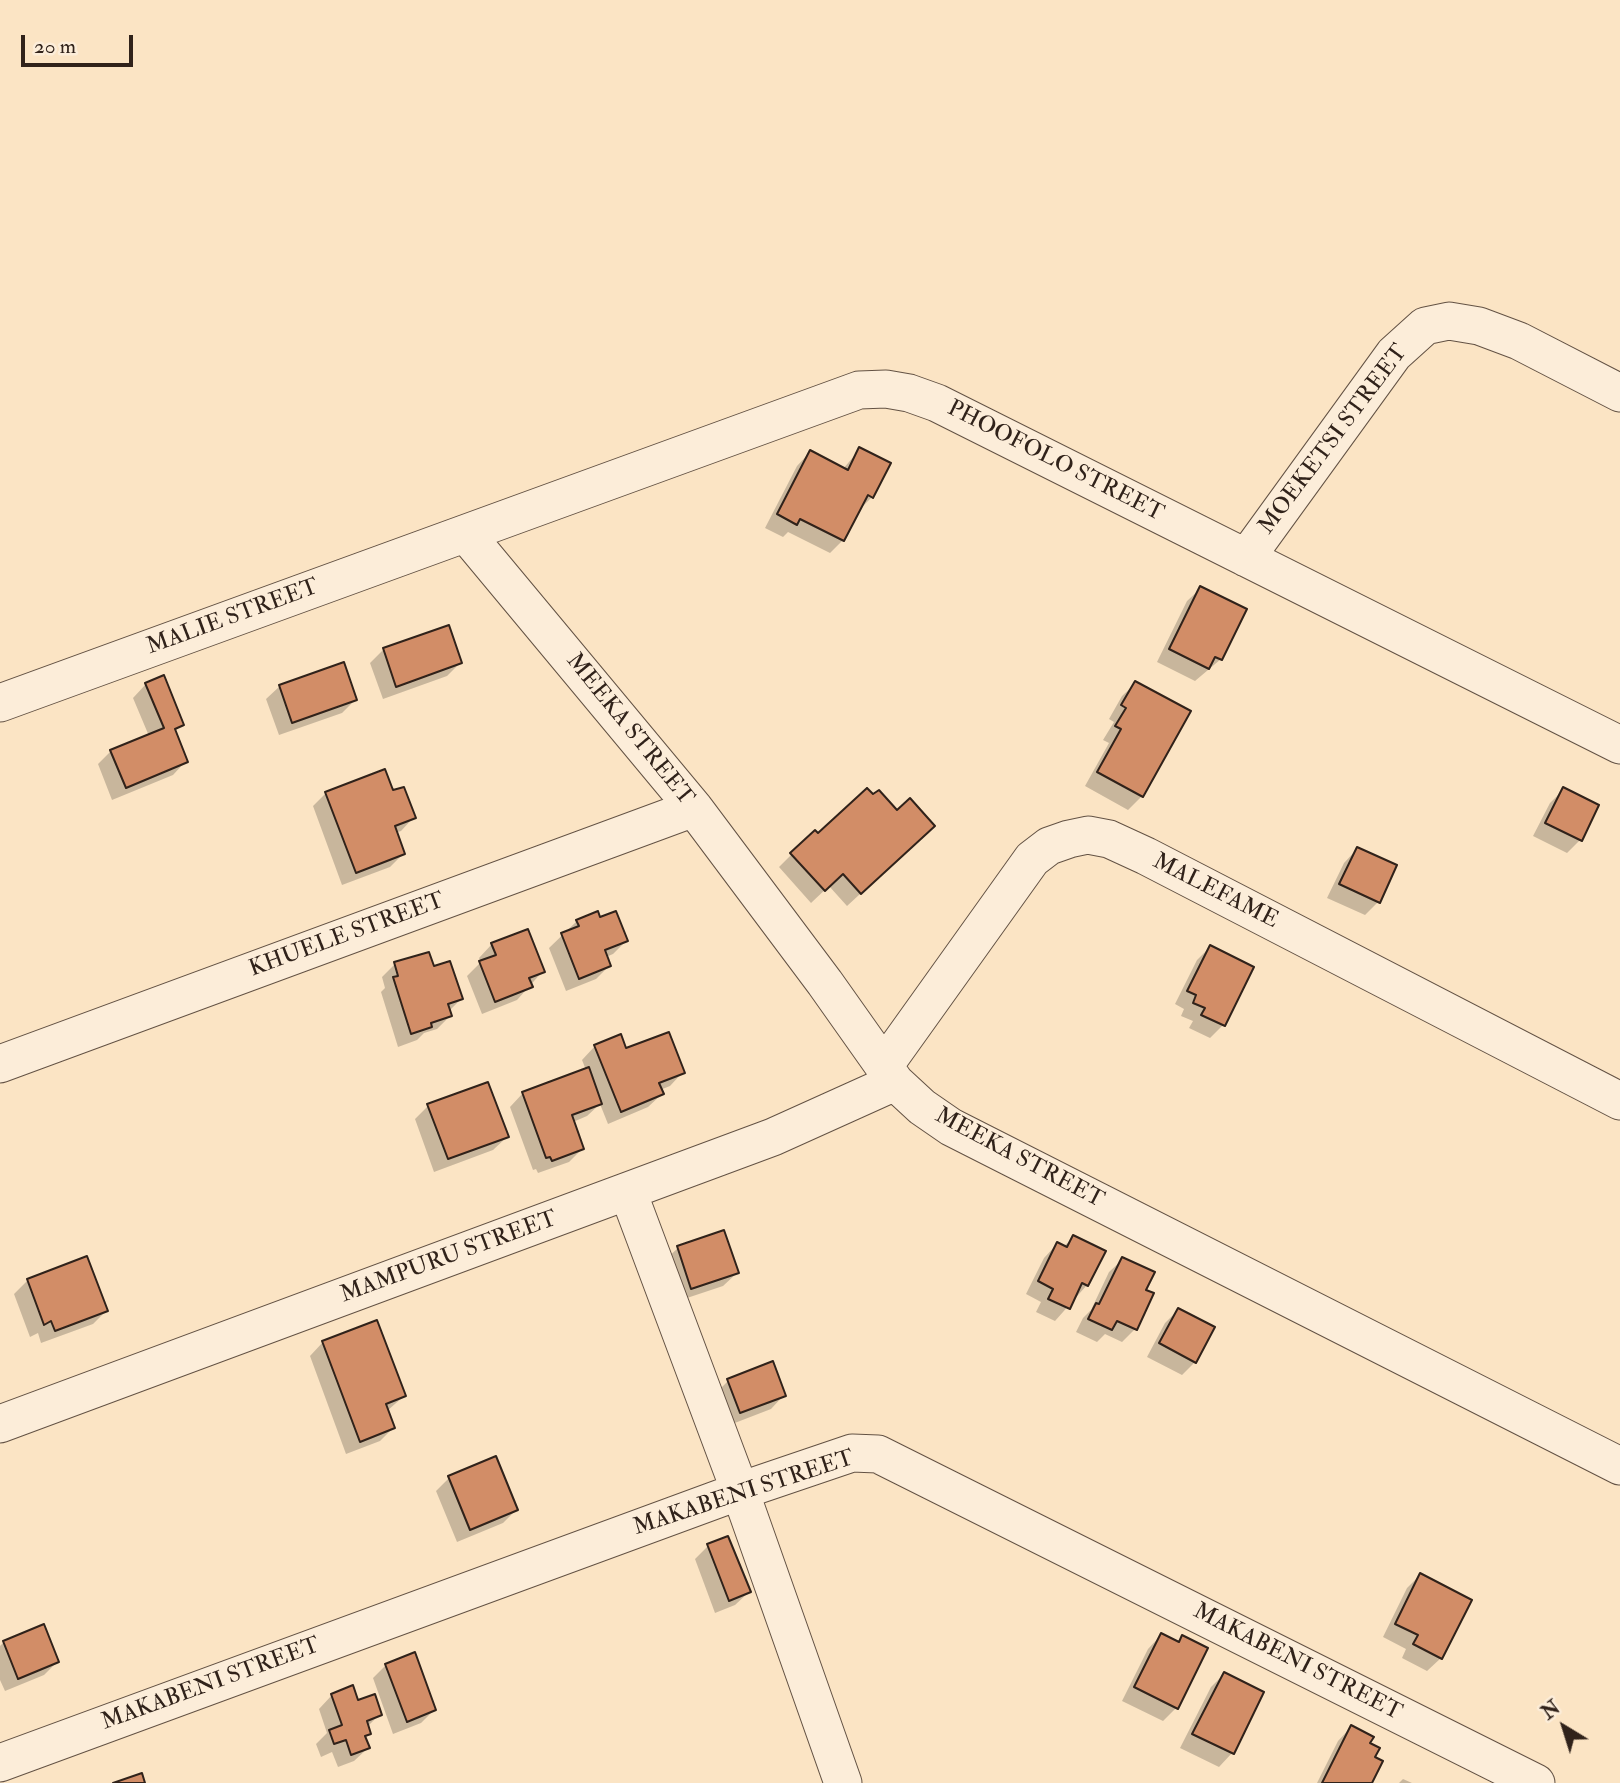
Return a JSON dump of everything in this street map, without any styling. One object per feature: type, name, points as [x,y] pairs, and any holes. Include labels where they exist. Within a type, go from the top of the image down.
[{"type":"street","name":"MOEKETSI STREET","points":[[1246,558],[1394,354],[1425,326],[1449,321],[1479,326],[1519,341],[1620,393]]},
{"type":"street","name":"PHOOFOLO STREET","points":[[466,534],[859,390],[887,389],[909,393],[937,403],[1620,745]]},
{"type":"street","name":"MALIE STREET","points":[[0,703],[466,534]]},
{"type":"street","name":"MEEKA STREET","points":[[466,534],[694,808],[889,1074],[922,1107],[951,1126],[1620,1466]]},
{"type":"street","name":"KHUELE STREET","points":[[0,1064],[694,808]]},
{"type":"street","name":"MALEFAME","points":[[889,1074],[1032,859],[1049,846],[1088,835],[1109,839],[1146,856],[1620,1101]]},
{"type":"street","name":"MAMPURU STREET","points":[[0,1424],[773,1137],[889,1074]]},
{"type":"street","points":[[628,1192],[740,1491],[843,1783]]},
{"type":"street","name":"MAKABENI STREET","points":[[0,1763],[740,1491],[852,1454],[878,1454],[1536,1783]]},
{"type":"building","points":[[859,447],[891,463],[873,498],[868,495],[844,541],[800,519],[797,525],[777,514],[810,450],[848,470]]},
{"type":"building","points":[[1200,586],[1247,609],[1222,660],[1215,657],[1209,669],[1169,649]]},
{"type":"building","points":[[449,625],[462,663],[396,687],[383,648]]},
{"type":"building","points":[[344,662],[357,700],[292,723],[279,685]]},
{"type":"building","points":[[164,675],[184,725],[175,729],[188,762],[126,788],[110,750],[164,728],[145,683]]},
{"type":"building","points":[[1135,681],[1191,711],[1143,797],[1097,772],[1121,729],[1115,726],[1126,708],[1121,705]]},
{"type":"building","points":[[385,769],[393,790],[404,787],[416,818],[395,826],[405,854],[356,873],[325,792]]},
{"type":"building","points":[[1563,787],[1599,805],[1582,841],[1545,823]]},
{"type":"building","points":[[867,788],[873,794],[879,790],[897,810],[910,798],[935,826],[861,894],[843,874],[825,891],[790,853],[815,830],[818,833]]},
{"type":"building","points":[[1357,847],[1397,865],[1380,903],[1339,884]]},
{"type":"building","points":[[598,911],[600,917],[616,911],[628,941],[605,950],[611,966],[579,979],[561,933],[579,926],[576,920]]},
{"type":"building","points":[[528,929],[545,972],[529,978],[533,987],[495,1002],[479,961],[496,955],[491,943]]},
{"type":"building","points":[[1210,945],[1254,967],[1225,1026],[1201,1015],[1205,1008],[1193,1003],[1196,995],[1187,991]]},
{"type":"building","points":[[429,952],[434,966],[450,961],[463,999],[448,1004],[452,1016],[411,1034],[393,977],[398,976],[394,962]]},
{"type":"building","points":[[669,1032],[685,1073],[659,1083],[664,1094],[621,1112],[594,1045],[621,1034],[626,1048]]},
{"type":"building","points":[[589,1067],[602,1104],[572,1115],[584,1149],[552,1161],[550,1157],[546,1158],[522,1092]]},
{"type":"building","points":[[488,1082],[509,1137],[448,1159],[427,1104]]},
{"type":"building","points":[[724,1230],[739,1273],[691,1289],[677,1246]]},
{"type":"building","points":[[1073,1235],[1106,1251],[1088,1286],[1082,1283],[1070,1309],[1048,1299],[1053,1289],[1038,1281],[1057,1242],[1067,1247]]},
{"type":"building","points":[[87,1256],[108,1311],[55,1331],[51,1321],[44,1325],[27,1279]]},
{"type":"building","points":[[1122,1257],[1155,1272],[1146,1290],[1154,1293],[1137,1330],[1117,1321],[1112,1330],[1088,1319],[1096,1303],[1099,1304]]},
{"type":"building","points":[[1178,1308],[1215,1327],[1196,1363],[1159,1343]]},
{"type":"building","points":[[377,1320],[406,1396],[386,1404],[395,1428],[360,1442],[322,1341]]},
{"type":"building","points":[[773,1361],[786,1396],[740,1413],[727,1379]]},
{"type":"building","points":[[496,1456],[518,1510],[470,1530],[448,1476]]},
{"type":"building","points":[[728,1536],[751,1592],[729,1601],[707,1544]]},
{"type":"building","points":[[1420,1573],[1472,1600],[1442,1659],[1413,1644],[1418,1635],[1395,1624]]},
{"type":"building","points":[[44,1624],[59,1662],[18,1679],[3,1641]]},
{"type":"building","points":[[1161,1633],[1179,1642],[1182,1635],[1208,1648],[1178,1709],[1134,1687]]},
{"type":"building","points":[[415,1652],[436,1710],[407,1722],[385,1664]]},
{"type":"building","points":[[1224,1672],[1264,1692],[1234,1754],[1192,1734]]},
{"type":"building","points":[[353,1685],[358,1700],[375,1694],[382,1715],[367,1721],[371,1734],[365,1736],[370,1748],[351,1755],[346,1740],[334,1744],[329,1730],[342,1725],[331,1694]]},
{"type":"building","points":[[1351,1725],[1374,1737],[1370,1743],[1380,1748],[1375,1757],[1383,1761],[1372,1783],[1322,1783]]},
{"type":"building","points":[[142,1773],[145,1783],[113,1783]]}]
